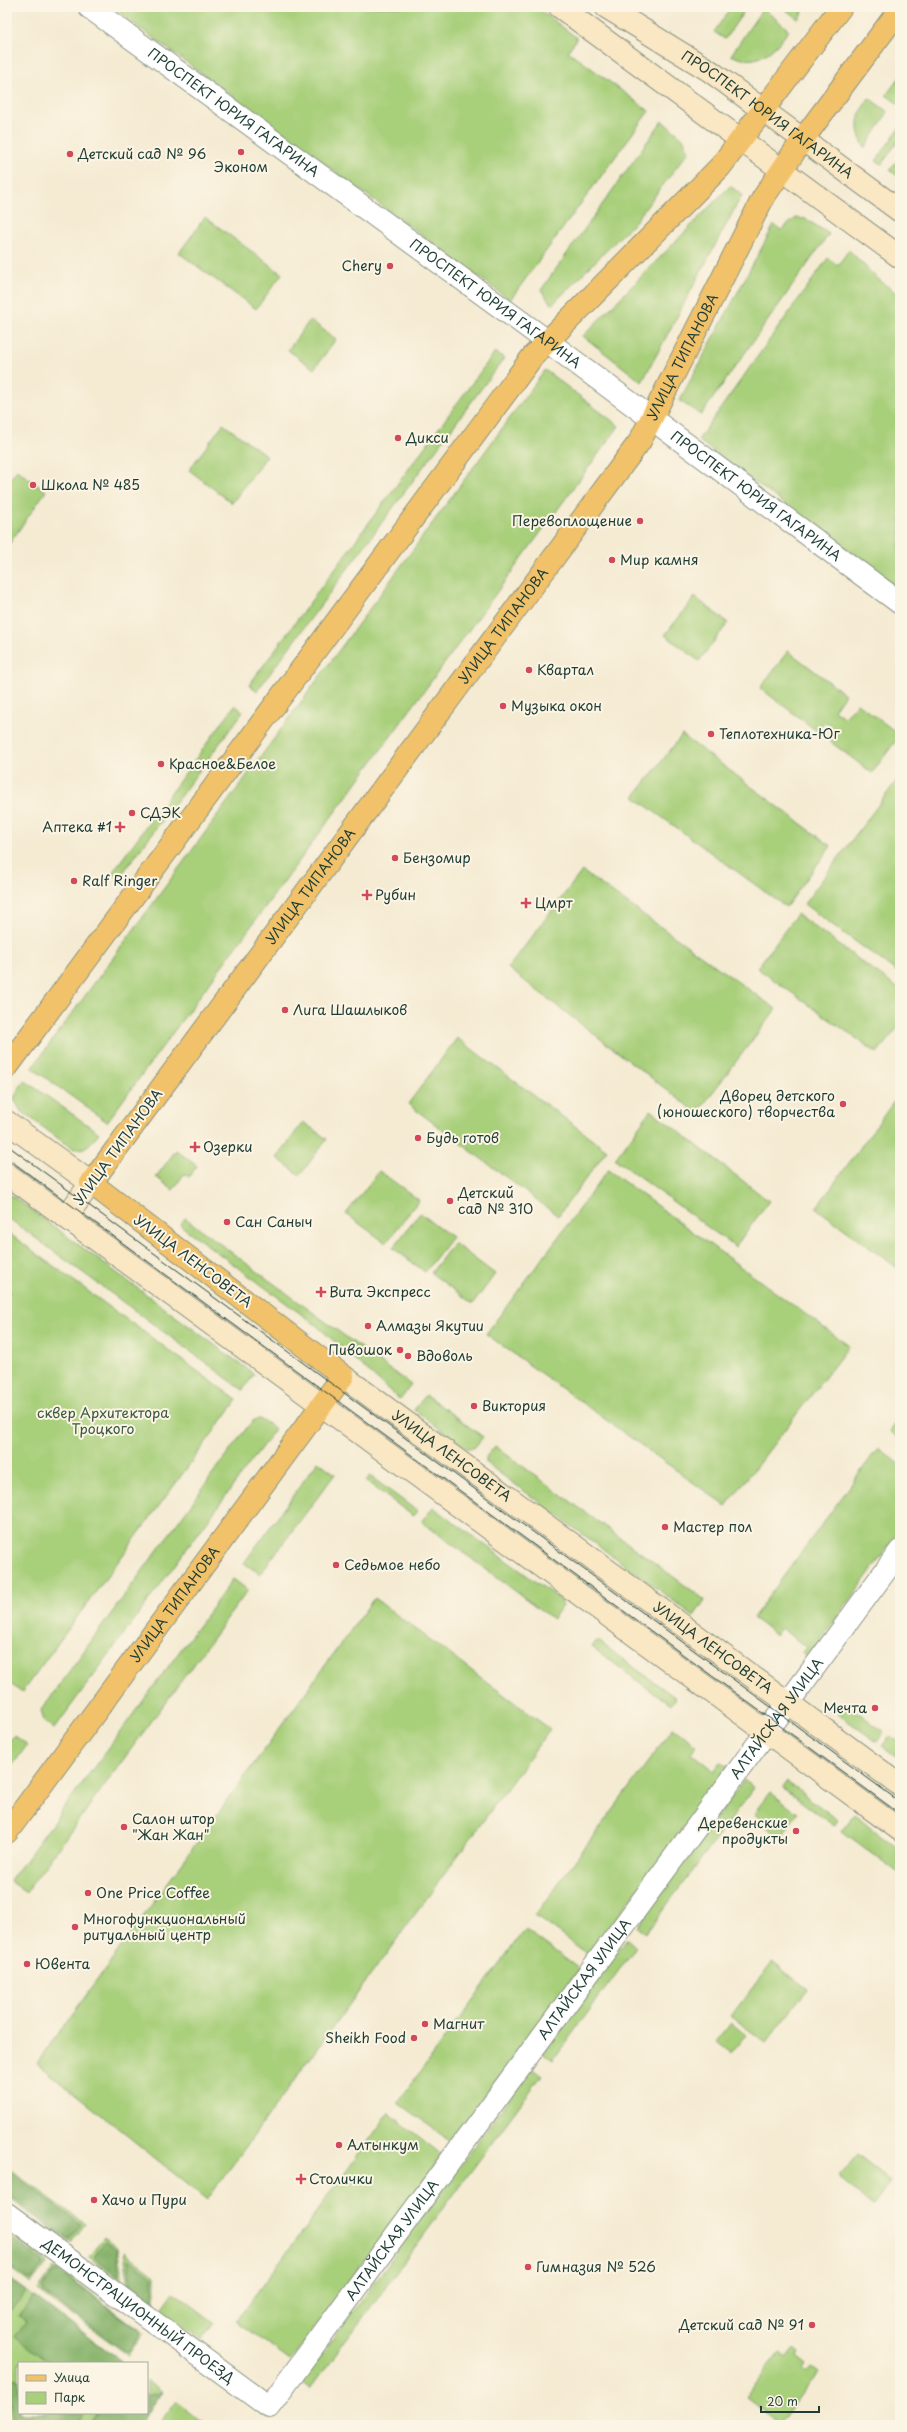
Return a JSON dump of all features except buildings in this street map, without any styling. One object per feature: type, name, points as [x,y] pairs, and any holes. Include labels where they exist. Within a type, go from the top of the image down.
[{"type":"main road","points":[[7,1067],[533,356],[720,167],[841,7]]},
{"type":"main road","name":"УЛИЦА ТИПАНОВА","points":[[91,1183],[640,441],[650,418],[763,198],[803,139],[900,9]]},
{"type":"main road","name":"УЛИЦА ЛЕНСОВЕТА","points":[[91,1183],[343,1376]]},
{"type":"main road","name":"УЛИЦА ТИПАНОВА","points":[[7,1832],[343,1376]]},
{"type":"street","name":"ПРОСПЕКТ ЮРИЯ ГАГАРИНА","points":[[89,7],[547,341],[900,603]]},
{"type":"street","points":[[560,7],[900,257]]},
{"type":"street","name":"ПРОСПЕКТ ЮРИЯ ГАГАРИНА","points":[[606,7],[627,15],[710,70],[900,211]]},
{"type":"street","name":"УЛИЦА ЛЕНСОВЕТА","points":[[7,1122],[91,1183]]},
{"type":"street","points":[[7,1174],[900,1830]]},
{"type":"street","name":"УЛИЦА ТИПАНОВА","points":[[66,1217],[91,1183]]},
{"type":"street","name":"УЛИЦА ЛЕНСОВЕТА","points":[[343,1376],[900,1785]]},
{"type":"street","name":"АЛТАЙСКАЯ УЛИЦА","points":[[269,2407],[900,1551]]},
{"type":"street","name":"ДЕМОНСТРАЦИОННЫЙ ПРОЕЗД","points":[[7,2214],[269,2407]]},
{"type":"green space","points":[[111,7],[536,7],[577,38],[568,51],[649,111],[510,300]]},
{"type":"green space","points":[[731,7],[747,7],[725,39],[714,32]]},
{"type":"green space","points":[[782,7],[806,7],[798,19]]},
{"type":"green space","points":[[763,8],[789,30],[771,51],[764,55],[749,60],[740,59],[731,55]]},
{"type":"green space","points":[[900,77],[900,105],[886,95]]},
{"type":"green space","points":[[869,98],[888,112],[865,148],[859,135],[858,123],[861,111]]},
{"type":"green space","points":[[662,121],[683,138],[689,151],[634,223],[552,305],[541,290]]},
{"type":"green space","points":[[900,127],[900,138],[882,164],[876,161]]},
{"type":"green space","points":[[900,157],[900,178],[890,170]]},
{"type":"green space","points":[[730,186],[742,195],[642,382],[583,336]]},
{"type":"green space","points":[[205,217],[282,274],[256,309],[179,253]]},
{"type":"green space","points":[[796,218],[806,219],[829,234],[701,415],[680,401],[682,396],[774,225],[781,230]]},
{"type":"green space","points":[[849,250],[878,279],[900,296],[900,589],[698,440],[828,258],[838,265]]},
{"type":"green space","points":[[310,320],[336,339],[314,369],[288,350]]},
{"type":"green space","points":[[495,352],[504,358],[257,691],[249,685]]},
{"type":"green space","points":[[545,370],[619,426],[107,1122],[32,1068]]},
{"type":"green space","points":[[223,424],[267,456],[232,503],[189,470]]},
{"type":"green space","points":[[17,470],[46,491],[7,547],[7,483]]},
{"type":"green space","points":[[695,597],[728,623],[699,661],[665,635]]},
{"type":"green space","points":[[788,651],[845,694],[834,710],[845,718],[857,703],[900,735],[872,773],[828,740],[835,730],[825,722],[817,731],[760,688]]},
{"type":"green space","points":[[235,705],[243,712],[119,878],[112,873]]},
{"type":"green space","points":[[682,735],[831,846],[786,907],[634,797]]},
{"type":"green space","points":[[900,776],[900,974],[804,904]]},
{"type":"green space","points":[[582,871],[776,1009],[697,1113],[508,968]]},
{"type":"green space","points":[[797,914],[900,990],[900,1025],[877,1053],[757,968]]},
{"type":"green space","points":[[457,1038],[607,1150],[558,1216],[408,1104]]},
{"type":"green space","points":[[24,1080],[99,1133],[90,1144],[80,1149],[71,1148],[20,1110],[14,1098]]},
{"type":"green space","points":[[898,1096],[900,1097],[900,1270],[816,1208]]},
{"type":"green space","points":[[651,1110],[769,1201],[735,1247],[615,1159]]},
{"type":"green space","points":[[303,1122],[327,1139],[300,1175],[277,1158]]},
{"type":"green space","points":[[176,1150],[197,1166],[189,1177],[184,1174],[173,1190],[156,1177]]},
{"type":"green space","points":[[608,1170],[849,1346],[726,1506],[486,1334]]},
{"type":"green space","points":[[379,1171],[419,1200],[386,1243],[346,1214]]},
{"type":"green space","points":[[7,1192],[254,1374],[243,1390],[7,1217]]},
{"type":"green space","points":[[420,1213],[452,1237],[425,1272],[393,1248]]},
{"type":"green space","points":[[185,1218],[411,1385],[400,1400],[316,1325],[180,1225]]},
{"type":"green space","name":"сквер Архитектора Троцкого","points":[[7,1232],[237,1400],[22,1692],[7,1682],[7,1295],[10,1291],[7,1289]]},
{"type":"green space","points":[[454,1243],[495,1274],[473,1304],[431,1273]]},
{"type":"green space","points":[[426,1395],[483,1437],[474,1448],[466,1448],[414,1410]]},
{"type":"green space","points":[[900,1418],[900,1439],[890,1431]]},
{"type":"green space","points":[[261,1419],[275,1429],[54,1729],[44,1721],[41,1710],[248,1426],[254,1420]]},
{"type":"green space","points":[[495,1446],[705,1600],[694,1616],[486,1463],[486,1457]]},
{"type":"green space","points":[[878,1448],[900,1465],[900,1531],[807,1658],[802,1653],[806,1647],[781,1628],[776,1635],[753,1618]]},
{"type":"green space","points":[[318,1461],[335,1474],[260,1574],[244,1563]]},
{"type":"green space","points":[[370,1476],[417,1511],[413,1516],[366,1481]]},
{"type":"green space","points":[[433,1507],[562,1601],[562,1606],[553,1619],[422,1522]]},
{"type":"green space","points":[[233,1579],[248,1590],[26,1892],[10,1881]]},
{"type":"green space","points":[[374,1598],[550,1729],[207,2200],[37,2063]]},
{"type":"green space","points":[[597,1640],[676,1698],[670,1705],[592,1647]]},
{"type":"green space","points":[[845,1703],[884,1732],[877,1742],[838,1714]]},
{"type":"green space","points":[[673,1728],[696,1745],[691,1753],[714,1771],[721,1762],[728,1767],[589,1955],[535,1915]]},
{"type":"green space","points":[[14,1735],[27,1745],[7,1773],[7,1744]]},
{"type":"green space","points":[[890,1736],[900,1743],[900,1759],[882,1746]]},
{"type":"green space","points":[[744,1780],[754,1788],[646,1933],[637,1927]]},
{"type":"green space","points":[[787,1782],[838,1820],[834,1826],[783,1788]]},
{"type":"green space","points":[[770,1792],[797,1813],[781,1838],[764,1825],[767,1822],[754,1813]]},
{"type":"green space","points":[[854,1815],[900,1849],[900,1874],[842,1831]]},
{"type":"green space","points":[[525,1929],[579,1969],[451,2142],[398,2102]]},
{"type":"green space","points":[[627,1939],[636,1947],[553,2060],[543,2053]]},
{"type":"green space","points":[[772,1962],[808,1989],[766,2043],[731,2016]]},
{"type":"green space","points":[[731,2023],[746,2035],[732,2053],[717,2041]]},
{"type":"green space","points":[[532,2068],[542,2075],[311,2388],[302,2381]]},
{"type":"green space","points":[[389,2113],[442,2155],[290,2361],[236,2321]]},
{"type":"green space","points":[[857,2154],[891,2181],[873,2205],[838,2177]]},
{"type":"green space","points":[[7,2171],[13,2171],[85,2224],[71,2243],[7,2197]]},
{"type":"green space","points":[[7,2174],[14,2174],[81,2225],[70,2240],[7,2194]]},
{"type":"green space","points":[[7,2232],[48,2262],[31,2284],[7,2266]]},
{"type":"green space","points":[[7,2235],[43,2262],[32,2280],[29,2280],[7,2264]]},
{"type":"green space","points":[[104,2237],[117,2247],[123,2282],[89,2257]]},
{"type":"green space","points":[[105,2241],[116,2249],[119,2276],[94,2257]]},
{"type":"green space","points":[[124,2252],[155,2276],[155,2306],[129,2287]]},
{"type":"green space","points":[[128,2259],[153,2277],[153,2301],[131,2285]]},
{"type":"green space","points":[[55,2267],[144,2333],[128,2355],[38,2290]]},
{"type":"green space","points":[[57,2271],[140,2331],[140,2335],[129,2351],[125,2351],[43,2291],[42,2288],[54,2272]]},
{"type":"green space","points":[[7,2277],[123,2362],[18,2362],[18,2414],[147,2414],[139,2425],[7,2425]]},
{"type":"green space","points":[[7,2277],[27,2291],[11,2310],[7,2308]]},
{"type":"green space","points":[[174,2292],[214,2322],[201,2340],[161,2310]]},
{"type":"green space","points":[[34,2296],[123,2362],[48,2362],[15,2337],[26,2321],[19,2316]]},
{"type":"green space","points":[[794,2348],[799,2352],[797,2356],[807,2364],[804,2369],[808,2372],[812,2367],[819,2372],[781,2424],[746,2398],[779,2353],[786,2358]]},
{"type":"green space","points":[[8,2378],[18,2379],[18,2414],[83,2414],[75,2425],[9,2425],[9,2421],[13,2418]]},
{"type":"green space","points":[[148,2381],[163,2392],[148,2413]]},
{"type":"green space","points":[[163,2392],[148,2413],[148,2396]]},
{"type":"green space","points":[[176,2401],[209,2425],[158,2425]]},
{"type":"green space","points":[[96,2414],[147,2414],[139,2425],[88,2425]]},
{"type":"tram line","points":[[7,1145],[900,1802]]},
{"type":"tram line","points":[[7,1158],[900,1814]]},
{"type":"place","name":"Эконом","points":[[241,152]]},
{"type":"place","name":"Детский сад № 96","points":[[70,154]]},
{"type":"place","name":"Chery","points":[[390,266]]},
{"type":"place","name":"Дикси","points":[[398,438]]},
{"type":"place","name":"Школа № 485","points":[[33,485]]},
{"type":"place","name":"Перевоплощение","points":[[640,521]]},
{"type":"place","name":"Мир камня","points":[[612,560]]},
{"type":"place","name":"Квартал","points":[[529,670]]},
{"type":"place","name":"Музыка окон","points":[[503,706]]},
{"type":"place","name":"Теплотехника-Юг","points":[[711,734]]},
{"type":"place","name":"Красное&Белое","points":[[161,764]]},
{"type":"place","name":"СДЭК","points":[[132,813]]},
{"type":"place","name":"Аптека #1","points":[[120,827]]},
{"type":"place","name":"Бензомир","points":[[395,858]]},
{"type":"place","name":"Ralf Ringer","points":[[74,881]]},
{"type":"place","name":"Рубин","points":[[367,895]]},
{"type":"place","name":"Цмрт","points":[[526,903]]},
{"type":"place","name":"Лига Шашлыков","points":[[285,1010]]},
{"type":"place","name":"Дворец детского (юношеского) творчества","points":[[843,1104]]},
{"type":"place","name":"Будь готов","points":[[418,1138]]},
{"type":"place","name":"Озерки","points":[[195,1147]]},
{"type":"place","name":"Детский сад № 310","points":[[450,1201]]},
{"type":"place","name":"Сан Саныч","points":[[227,1222]]},
{"type":"place","name":"Вита Экспресс","points":[[321,1292]]},
{"type":"place","name":"Алмазы Якутии","points":[[368,1326]]},
{"type":"place","name":"Пивошок","points":[[400,1350]]},
{"type":"place","name":"Вдоволь","points":[[408,1356]]},
{"type":"place","name":"Виктория","points":[[474,1406]]},
{"type":"place","name":"Мастер пол","points":[[665,1527]]},
{"type":"place","name":"Седьмое небо","points":[[336,1565]]},
{"type":"place","name":"Мечта","points":[[875,1708]]},
{"type":"place","name":"Салон штор \"Жан Жан\"","points":[[124,1827]]},
{"type":"place","name":"Деревенские продукты","points":[[796,1831]]},
{"type":"place","name":"One Price Coffee","points":[[88,1893]]},
{"type":"place","name":"Многофункциональный ритуальный центр","points":[[75,1927]]},
{"type":"place","name":"Ювента","points":[[27,1964]]},
{"type":"place","name":"Магнит","points":[[425,2024]]},
{"type":"place","name":"Sheikh Food","points":[[414,2038]]},
{"type":"place","name":"Алтынкум","points":[[339,2145]]},
{"type":"place","name":"Столички","points":[[301,2179]]},
{"type":"place","name":"Хачо и Пури","points":[[94,2200]]},
{"type":"place","name":"Гимназия № 526","points":[[528,2267]]},
{"type":"place","name":"Детский сад № 91","points":[[812,2325]]}]
